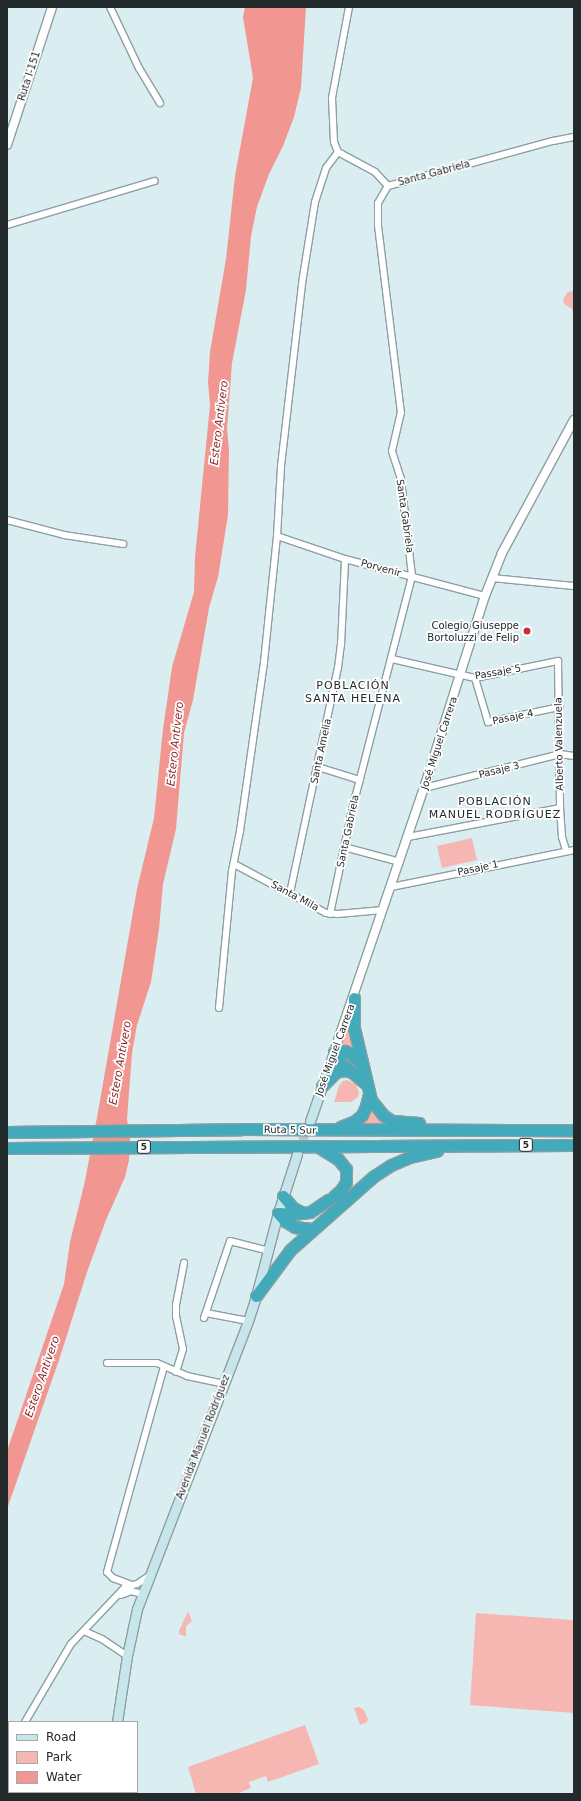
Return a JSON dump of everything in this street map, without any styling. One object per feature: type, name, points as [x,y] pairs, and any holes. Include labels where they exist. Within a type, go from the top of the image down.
[{"type":"highway","points":[[354,998],[354,1028],[368,1090],[378,1111],[392,1121],[457,1124],[516,1131]]},
{"type":"highway","points":[[334,1052],[346,1052],[351,1054],[363,1067]]},
{"type":"highway","points":[[331,1130],[350,1124],[359,1118],[366,1106],[368,1090],[353,1072],[341,1063],[334,1052]]},
{"type":"highway","points":[[322,1086],[336,1072],[344,1070],[353,1072]]},
{"type":"highway","name":"Ruta 5 Sur","points":[[7,1132],[242,1129],[574,1130]]},
{"type":"highway","name":"Ruta 5 Sur","points":[[7,1148],[574,1145]]},
{"type":"highway","points":[[278,1212],[306,1213],[331,1198],[341,1190],[346,1182],[346,1169],[338,1159],[316,1146]]},
{"type":"highway","points":[[256,1296],[283,1257],[312,1229],[374,1176],[391,1165],[410,1156],[428,1152],[478,1146]]},
{"type":"highway","points":[[283,1196],[292,1208],[306,1213]]},
{"type":"highway","points":[[278,1212],[285,1221],[295,1227],[312,1229]]},
{"type":"main road","name":"José Miguel Carrera","points":[[310,1121],[334,1052]]},
{"type":"main road","name":"Avenida Manuel Rodríguez","points":[[117,1721],[127,1656],[142,1594],[248,1321],[269,1251],[278,1212],[297,1154]]},
{"type":"street","name":"Ruta I-151","points":[[7,145],[52,7]]},
{"type":"street","points":[[110,7],[139,68],[160,102]]},
{"type":"street","points":[[349,7],[332,98],[334,142],[338,152],[375,172],[388,186]]},
{"type":"street","name":"Santa Gabriela","points":[[330,914],[360,780],[412,576],[401,479],[392,451],[400,413],[378,225],[378,203],[388,186],[554,141],[574,137]]},
{"type":"street","points":[[220,1008],[234,864],[264,662],[277,536],[281,466],[303,277],[315,202],[326,168],[338,152]]},
{"type":"street","points":[[7,225],[155,181]]},
{"type":"street","name":"José Miguel Carrera","points":[[334,1052],[400,862],[461,676],[485,596],[502,553],[574,420]]},
{"type":"street","points":[[7,520],[64,535],[123,544]]},
{"type":"street","name":"Porvenir","points":[[277,536],[345,558],[485,596]]},
{"type":"street","name":"Santa Amelia","points":[[290,893],[318,767],[340,654],[345,558]]},
{"type":"street","points":[[492,578],[574,586]]},
{"type":"street","name":"Passaje 5","points":[[392,659],[475,678],[558,661]]},
{"type":"street","name":"Alberto Valenzuela","points":[[558,661],[560,808],[562,837],[566,850]]},
{"type":"street","name":"Pasaje 4","points":[[475,678],[488,722],[559,707]]},
{"type":"street","name":"Pasaje 3","points":[[424,788],[560,754],[574,756]]},
{"type":"street","points":[[318,767],[360,780]]},
{"type":"street","points":[[408,837],[560,808]]},
{"type":"street","points":[[344,847],[400,862]]},
{"type":"street","name":"Pasaje 1","points":[[391,887],[566,850],[574,850]]},
{"type":"street","name":"Santa Mila","points":[[234,864],[330,914],[383,910]]},
{"type":"street","points":[[248,1321],[205,1315],[230,1241],[269,1251]]},
{"type":"street","points":[[176,1372],[183,1349],[176,1316],[176,1306],[184,1263]]},
{"type":"street","points":[[108,1363],[151,1362],[176,1372],[224,1384]]},
{"type":"street","points":[[132,1585],[113,1578],[108,1572],[164,1367]]},
{"type":"street","points":[[26,1721],[71,1644],[118,1597],[125,1587],[149,1576]]},
{"type":"street","points":[[118,1597],[131,1591],[142,1594]]},
{"type":"street","points":[[84,1631],[102,1639],[127,1656]]},
{"type":"green space","points":[[574,291],[574,310],[564,304],[563,299],[568,292]]},
{"type":"green space","points":[[472,838],[477,860],[442,868],[437,846]]},
{"type":"green space","points":[[349,1022],[359,1056],[340,1048]]},
{"type":"green space","points":[[347,1080],[356,1084],[359,1093],[358,1097],[351,1102],[334,1102],[339,1086],[343,1081]]},
{"type":"green space","points":[[369,1105],[390,1123],[353,1124]]},
{"type":"green space","points":[[188,1611],[192,1621],[186,1626],[186,1636],[184,1636],[179,1634],[179,1631]]},
{"type":"green space","points":[[476,1613],[574,1620],[574,1713],[470,1705]]},
{"type":"green space","points":[[359,1707],[364,1710],[368,1719],[367,1722],[360,1725],[354,1708]]},
{"type":"green space","points":[[305,1725],[319,1764],[268,1782],[266,1776],[249,1782],[251,1788],[236,1794],[196,1794],[188,1767]]},
{"type":"water","name":"Estero Antivero","points":[[245,7],[306,7],[301,88],[294,117],[283,146],[269,174],[257,207],[251,236],[246,290],[232,363],[227,429],[229,450],[228,515],[218,577],[209,608],[193,700],[184,733],[176,829],[163,884],[159,929],[151,982],[137,1025],[132,1053],[127,1119],[130,1139],[129,1160],[125,1177],[106,1220],[87,1272],[60,1357],[7,1509],[7,1451],[64,1284],[70,1242],[85,1181],[98,1112],[137,889],[154,818],[163,729],[172,667],[194,592],[195,557],[210,405],[208,382],[210,352],[226,259],[235,176],[253,78],[243,17]]},
{"type":"tunnel","points":[[298,1153],[309,1123]]},
{"type":"place","name":"Colegio Giuseppe Bortoluzzi de Felip","points":[[527,631]]},
{"type":"district","name":"POBLACIÓN SANTA HELENA","points":[[353,693]]},
{"type":"district","name":"POBLACIÓN MANUEL RODRÍGUEZ","points":[[495,809]]}]
